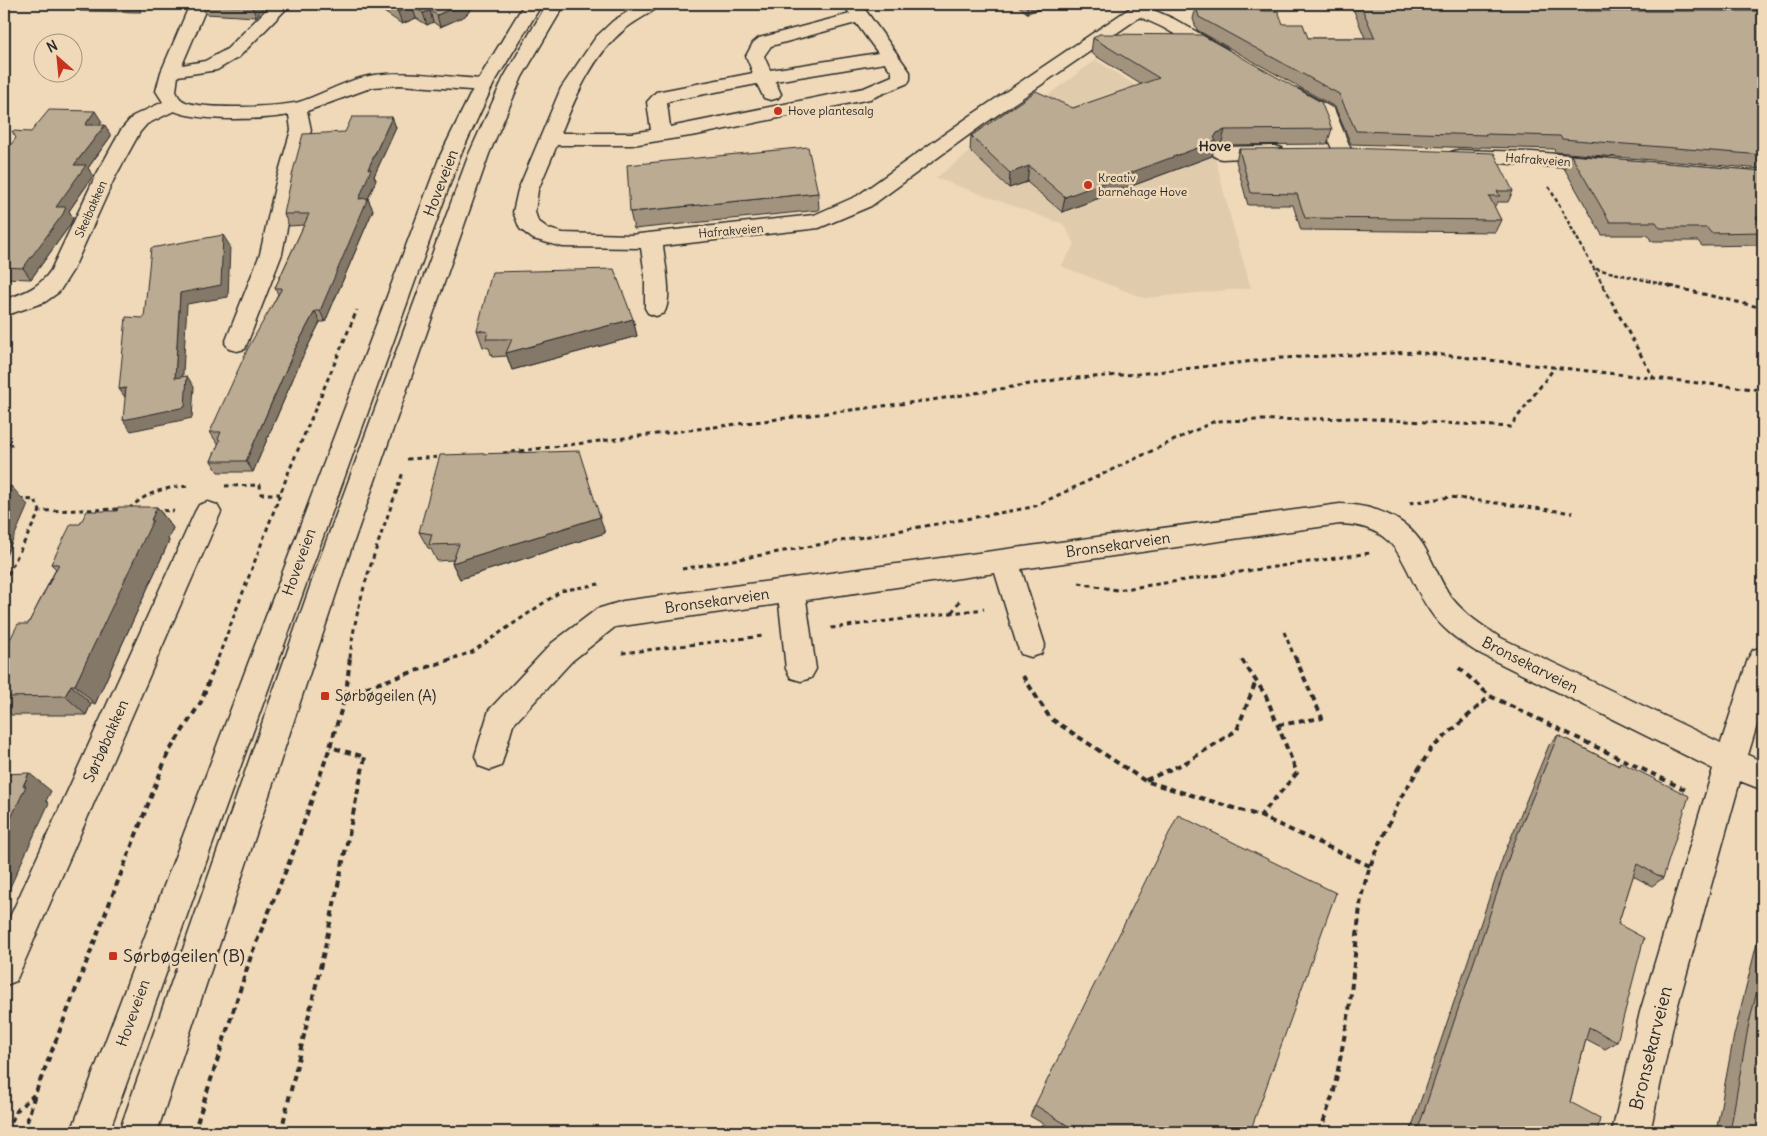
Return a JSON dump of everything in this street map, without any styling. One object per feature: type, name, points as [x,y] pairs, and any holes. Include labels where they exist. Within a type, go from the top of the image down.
[{"type":"street","points":[[199,4],[170,72],[166,91],[174,104],[186,109],[273,112],[314,103],[354,86],[372,81],[392,80],[484,85]]},
{"type":"street","points":[[170,72],[210,66],[233,53],[282,4]]},
{"type":"street","name":"Hoveveien","points":[[90,1132],[450,156],[484,85],[533,4]]},
{"type":"street","name":"Hoveveien","points":[[138,1132],[332,561],[478,154],[513,77],[556,4]]},
{"type":"street","name":"Hafrakveien","points":[[651,4],[619,25],[602,41],[570,88],[528,190],[524,212],[528,224],[541,234],[563,240],[630,242],[779,227],[819,221],[864,202],[977,120],[1142,7],[1235,61]]},
{"type":"street","points":[[550,140],[632,139],[697,129],[778,112],[870,92],[901,79],[901,72],[857,10],[765,42],[759,47],[755,56],[778,112]]},
{"type":"street","points":[[661,134],[657,102],[663,96],[764,77],[890,57]]},
{"type":"street","points":[[1277,85],[1327,113],[1342,152]]},
{"type":"street","name":"Skeibakken","points":[[4,308],[37,296],[51,287],[62,270],[104,179],[131,130],[140,120],[174,104]]},
{"type":"street","points":[[237,343],[271,254],[286,182],[301,130],[297,108]]},
{"type":"street","points":[[1222,153],[1296,152]]},
{"type":"street","name":"Hafrakveien","points":[[1436,155],[1533,158],[1620,166]]},
{"type":"street","points":[[651,239],[656,276],[656,308]]},
{"type":"street","name":"Sørbøbakken","points":[[4,969],[208,512]]},
{"type":"street","name":"Bronsekarveien","points":[[490,756],[500,719],[508,709],[562,652],[607,617],[623,613],[791,591],[1008,570],[1340,514],[1358,513],[1372,517],[1398,535],[1412,550],[1429,587],[1445,611],[1471,634],[1490,647],[1763,776]]},
{"type":"street","points":[[1008,570],[1024,656]]},
{"type":"street","points":[[791,591],[801,668]]},
{"type":"street","name":"Bronsekarveien","points":[[1631,1132],[1658,1012],[1730,762],[1763,659]]},
{"type":"path","points":[[1533,158],[1654,378]]},
{"type":"path","points":[[1595,269],[1763,308]]},
{"type":"path","points":[[24,1132],[35,1094],[168,753],[201,702],[296,454],[360,303]]},
{"type":"path","points":[[500,454],[519,453],[614,438],[932,400],[1061,379],[1138,374],[1282,358],[1415,352],[1763,390]]},
{"type":"path","points":[[679,570],[1032,507],[1215,422],[1356,418],[1510,427],[1555,368]]},
{"type":"path","points":[[4,410],[4,421]]},
{"type":"path","points":[[4,436],[11,445],[4,454]]},
{"type":"path","points":[[194,1132],[252,953],[295,848],[330,747],[346,694],[352,637],[365,586],[410,450]]},
{"type":"path","points":[[407,459],[444,457]]},
{"type":"path","points":[[1372,517],[1390,506],[1450,497],[1573,513]]},
{"type":"path","points":[[18,499],[35,500],[40,511]]},
{"type":"path","points":[[40,511],[139,509]]},
{"type":"path","points":[[148,510],[208,512]]},
{"type":"path","points":[[4,582],[40,511]]},
{"type":"path","points":[[1078,583],[1117,590],[1368,553],[1412,550]]},
{"type":"path","points":[[951,613],[971,585],[1008,570]]},
{"type":"path","points":[[346,694],[472,652],[561,591],[601,584]]},
{"type":"path","points":[[622,653],[990,609]]},
{"type":"path","points":[[1278,725],[1322,718],[1284,632]]},
{"type":"path","points":[[1024,656],[1050,718],[1145,780],[1260,816],[1370,866]]},
{"type":"path","points":[[1242,660],[1266,696],[1298,773],[1260,816]]},
{"type":"path","points":[[1453,660],[1490,696],[1718,806]]},
{"type":"path","points":[[1145,780],[1185,763],[1237,730],[1256,681]]},
{"type":"path","points":[[1320,1132],[1334,1091],[1349,1012],[1361,897],[1370,866],[1400,799],[1431,749],[1490,696]]},
{"type":"path","points":[[281,1132],[325,947],[365,757],[330,747]]},
{"type":"path","points":[[7,1132],[16,1111],[35,1094]]},
{"type":"shaded area","name":"Kreativ barnehage Hove","points":[[1096,60],[1209,133],[1251,288],[1144,298],[1061,266],[1075,244],[1063,224],[936,178]]},
{"type":"building","points":[[201,4],[254,4],[252,7]]},
{"type":"building","points":[[386,4],[462,4],[437,15],[430,11],[423,13],[412,6],[398,12]]},
{"type":"building","points":[[1204,4],[1257,4],[1259,11],[1278,11],[1283,24],[1303,24],[1308,38],[1375,38],[1360,4],[1405,4],[1406,6],[1427,6],[1436,9],[1444,6],[1581,7],[1584,11],[1763,11],[1763,155],[1562,139],[1560,136],[1356,131],[1339,94],[1199,17],[1196,7]]},
{"type":"building","points":[[1099,34],[1202,35],[1321,102],[1332,129],[1225,130],[1217,133],[1214,138],[1216,141],[1065,197],[1029,166],[1010,173],[971,136],[1036,91],[1073,108],[1159,78],[1093,38]]},
{"type":"building","points":[[49,110],[95,111],[85,125],[105,125],[74,165],[86,165],[56,207],[66,207],[63,214],[23,268],[4,267],[4,153],[16,138],[12,131],[31,132]]},
{"type":"building","points":[[352,117],[392,117],[368,169],[371,169],[359,199],[368,198],[320,311],[315,311],[295,349],[246,461],[211,461],[220,440],[218,439],[221,432],[210,432],[248,348],[282,288],[275,288],[309,214],[284,214],[303,134],[345,132]]},
{"type":"building","points":[[808,147],[818,193],[630,212],[627,165]]},
{"type":"building","points":[[1346,148],[1494,153],[1513,191],[1497,191],[1500,196],[1489,196],[1501,220],[1305,218],[1297,194],[1251,193],[1239,149]]},
{"type":"building","points":[[1571,155],[1763,171],[1763,217],[1756,217],[1763,227],[1763,232],[1711,233],[1707,228],[1660,228],[1656,222],[1610,222]]},
{"type":"building","points":[[223,235],[221,285],[180,293],[175,378],[187,376],[185,407],[123,420],[126,388],[119,389],[126,317],[144,318],[151,248]]},
{"type":"building","points":[[614,269],[633,319],[506,353],[512,339],[486,339],[488,332],[477,330],[492,272]]},
{"type":"building","points":[[579,451],[600,517],[452,563],[459,544],[429,545],[432,534],[419,532],[440,455]]},
{"type":"building","points":[[11,486],[4,502],[4,487]]},
{"type":"building","points":[[118,507],[157,507],[151,520],[153,520],[75,685],[71,685],[65,696],[4,697],[4,669],[7,662],[4,662],[4,651],[18,624],[28,624],[59,564],[51,564],[71,524],[80,524],[87,511],[117,511]]},
{"type":"building","points":[[1558,735],[1619,766],[1620,762],[1689,796],[1663,878],[1637,864],[1618,924],[1644,938],[1617,1042],[1589,1027],[1570,1102],[1600,1118],[1597,1132],[1417,1132],[1512,848]]},
{"type":"building","points":[[29,773],[23,786],[26,786],[4,833],[4,774]]},
{"type":"building","points":[[1178,815],[1336,893],[1250,1132],[1078,1132],[1035,1105]]},
{"type":"building","points":[[1763,966],[1763,1132],[1730,1132],[1748,1028]]},
{"type":"place","name":"Hove plantesalg","points":[[778,111]]},
{"type":"place","name":"Kreativ barnehage Hove","points":[[1088,185]]},
{"type":"place","name":"Sørbøgeilen (A)","points":[[325,696]]},
{"type":"place","name":"Sørbøgeilen (B)","points":[[113,956]]},
{"type":"district","name":"Hove","points":[[1215,146]]}]
